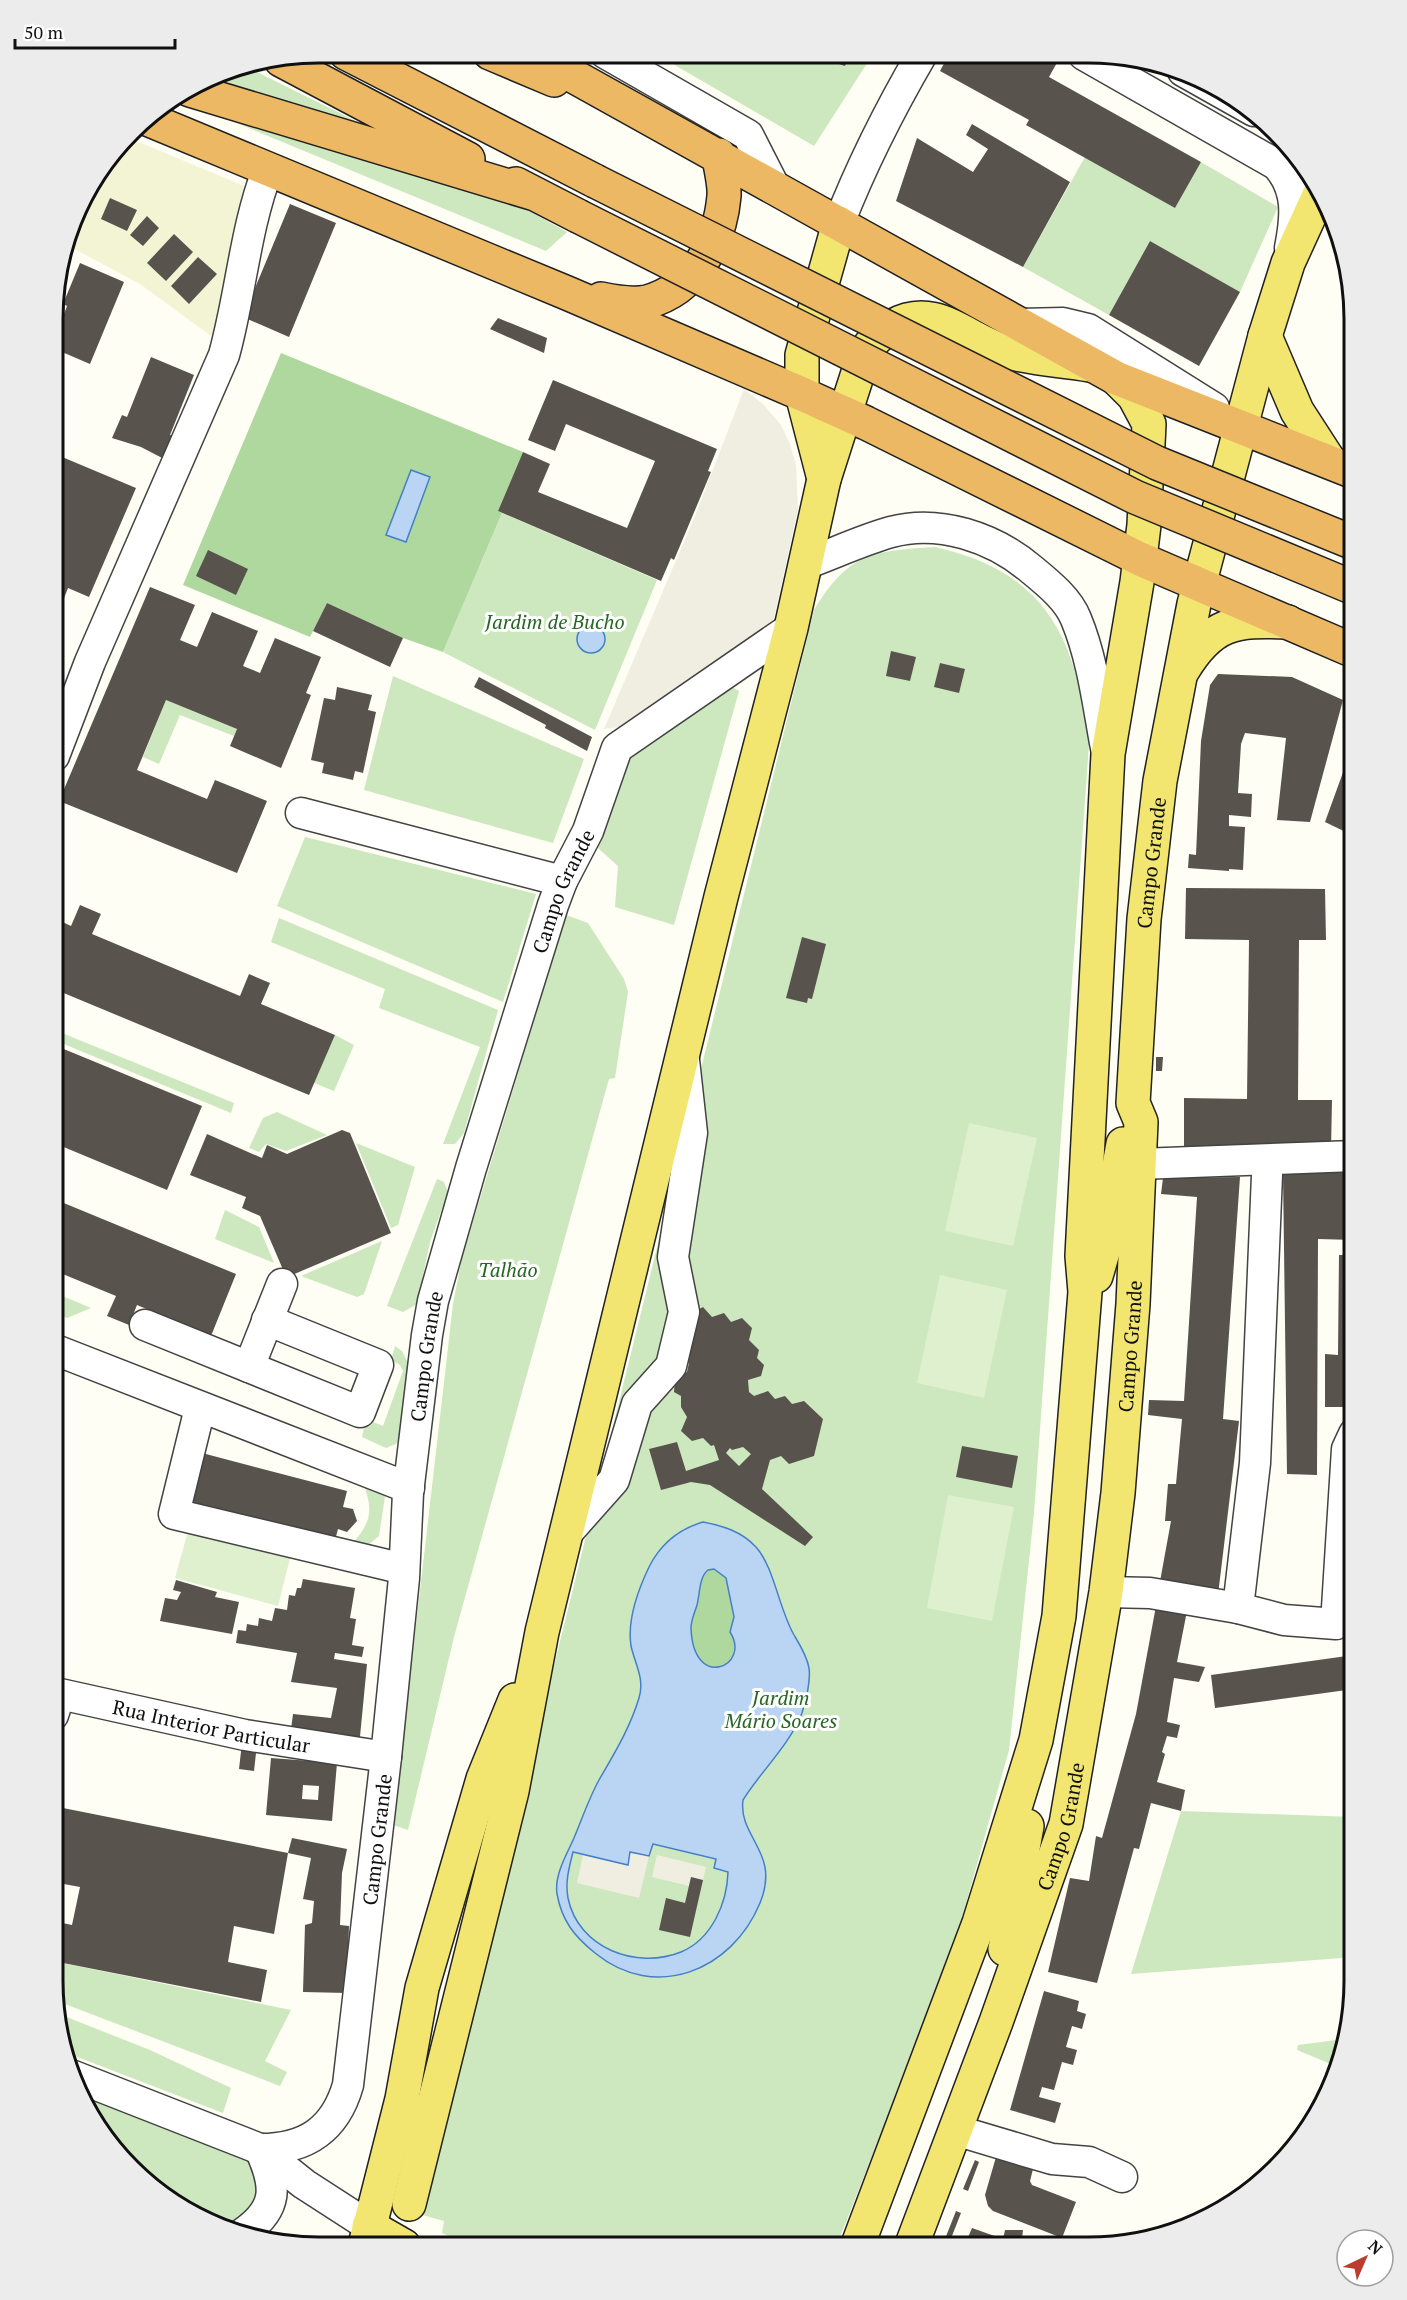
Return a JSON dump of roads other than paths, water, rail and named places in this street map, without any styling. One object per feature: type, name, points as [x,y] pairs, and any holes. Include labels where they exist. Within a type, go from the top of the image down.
[{"type":"highway","points":[[366,63],[1156,463],[1344,539]]},
{"type":"highway","points":[[415,63],[494,113],[530,146]]},
{"type":"highway","points":[[511,63],[623,104]]},
{"type":"highway","points":[[550,63],[1104,371],[1342,467]]},
{"type":"highway","points":[[290,65],[534,194],[1135,497],[1344,584]]},
{"type":"highway","points":[[199,93],[534,194]]},
{"type":"highway","points":[[155,122],[567,293],[802,394],[1140,559],[1344,647]]},
{"type":"highway","points":[[567,293],[620,303],[646,302],[669,292],[688,279],[713,245],[724,194],[718,155]]},
{"type":"main road","name":"Campo Grande","points":[[915,2237],[996,2022],[1066,1824],[1106,1592],[1118,1493],[1133,1304],[1141,1122],[1133,1103],[1144,919],[1160,781],[1199,585],[1265,336],[1288,263],[1316,202]]},
{"type":"main road","points":[[824,479],[802,394],[802,355],[839,223]]},
{"type":"main road","points":[[409,2204],[513,1791],[542,1632],[684,1057],[724,885],[791,628],[824,479],[846,414],[854,381],[870,344],[884,330],[903,320],[921,316],[942,321],[1003,351],[1104,371],[1134,396],[1149,424],[1140,559],[1108,754],[1082,1256],[1085,1292],[1059,1616],[1036,1740],[1025,1846],[1000,1973],[996,2022]]},
{"type":"main road","points":[[1265,336],[1297,411],[1342,467]]},
{"type":"main road","points":[[1180,674],[1197,648],[1227,626],[1249,621],[1289,622]]},
{"type":"main road","points":[[1085,1292],[1095,1277],[1103,1252],[1127,1123],[1133,1103]]},
{"type":"main road","points":[[367,2236],[402,2099],[425,1977],[483,1779],[542,1632]]},
{"type":"main road","points":[[861,2237],[979,1923],[1036,1740]]},
{"type":"street","points":[[622,63],[748,135],[774,186]]},
{"type":"street","points":[[839,223],[860,171],[889,110],[917,63]]},
{"type":"street","points":[[1101,64],[1280,154],[1295,206],[1288,263]]},
{"type":"street","points":[[63,732],[90,662],[224,355],[234,322],[258,193],[268,169]]},
{"type":"street","points":[[1288,263],[1302,213],[1306,185]]},
{"type":"street","points":[[1019,324],[1062,323],[1088,329],[1141,360],[1242,426]]},
{"type":"street","points":[[805,564],[892,532],[940,527],[981,538],[1024,563],[1054,588],[1076,618],[1090,666],[1108,754]]},
{"type":"street","name":"Campo Grande","points":[[260,2149],[298,2145],[317,2134],[332,2121],[343,2103],[358,2013],[363,1941],[386,1757],[404,1569],[409,1488],[433,1301],[478,1145],[562,881],[588,831],[617,748],[791,628]]},
{"type":"street","points":[[301,813],[562,881]]},
{"type":"street","points":[[567,1533],[614,1480],[637,1404],[671,1366],[684,1312],[673,1257],[692,1133],[684,1057]]},
{"type":"street","points":[[1139,1164],[1344,1156]]},
{"type":"street","points":[[1239,1608],[1255,1463],[1267,1175]]},
{"type":"street","points":[[249,1367],[282,1284]]},
{"type":"street","points":[[145,1325],[360,1412],[378,1365],[267,1320]]},
{"type":"street","points":[[63,1353],[409,1488]]},
{"type":"street","points":[[200,1408],[174,1514],[404,1569]]},
{"type":"street","points":[[1106,1592],[1150,1593],[1239,1608],[1284,1620],[1336,1624],[1344,1497]]},
{"type":"street","name":"Rua Interior Particular","points":[[63,1695],[245,1735],[386,1757]]},
{"type":"street","points":[[85,2085],[260,2149],[367,2236]]},
{"type":"street","points":[[955,2130],[1052,2159],[1089,2162],[1122,2177]]},
{"type":"street","points":[[251,2227],[271,2203],[271,2179],[260,2149]]},
{"type":"water","points":[[411,470],[430,477],[406,542],[386,535]]},
{"type":"water","points":[[591,625],[601,629],[605,639],[601,649],[591,653],[581,649],[577,639],[581,629]]},
{"type":"water","points":[[703,1522],[731,1530],[750,1541],[762,1555],[789,1625],[807,1659],[809,1685],[802,1713],[790,1736],[743,1800],[746,1825],[763,1858],[766,1871],[760,1903],[747,1927],[731,1946],[711,1962],[690,1972],[666,1977],[642,1975],[618,1968],[595,1953],[575,1934],[559,1904],[557,1879],[592,1794],[626,1730],[641,1691],[630,1636],[634,1605],[641,1585],[653,1559],[665,1545],[694,1525]],"holes":[[[714,1569],[726,1578],[734,1617],[730,1632],[735,1644],[733,1655],[728,1663],[720,1667],[710,1666],[701,1660],[694,1648],[691,1628],[703,1577],[708,1570]],[[653,1844],[716,1859],[714,1868],[728,1872],[725,1896],[716,1919],[692,1946],[664,1957],[628,1956],[596,1942],[574,1915],[567,1892],[570,1864],[573,1852],[628,1865],[630,1852],[649,1856]]]},
{"type":"park label","name":"Jardim de Bucho","points":[[555,621]]},
{"type":"park label","name":"Talhão","points":[[508,1269]]},
{"type":"park label","name":"Jardim Mário Soares","points":[[781,1708]]}]
